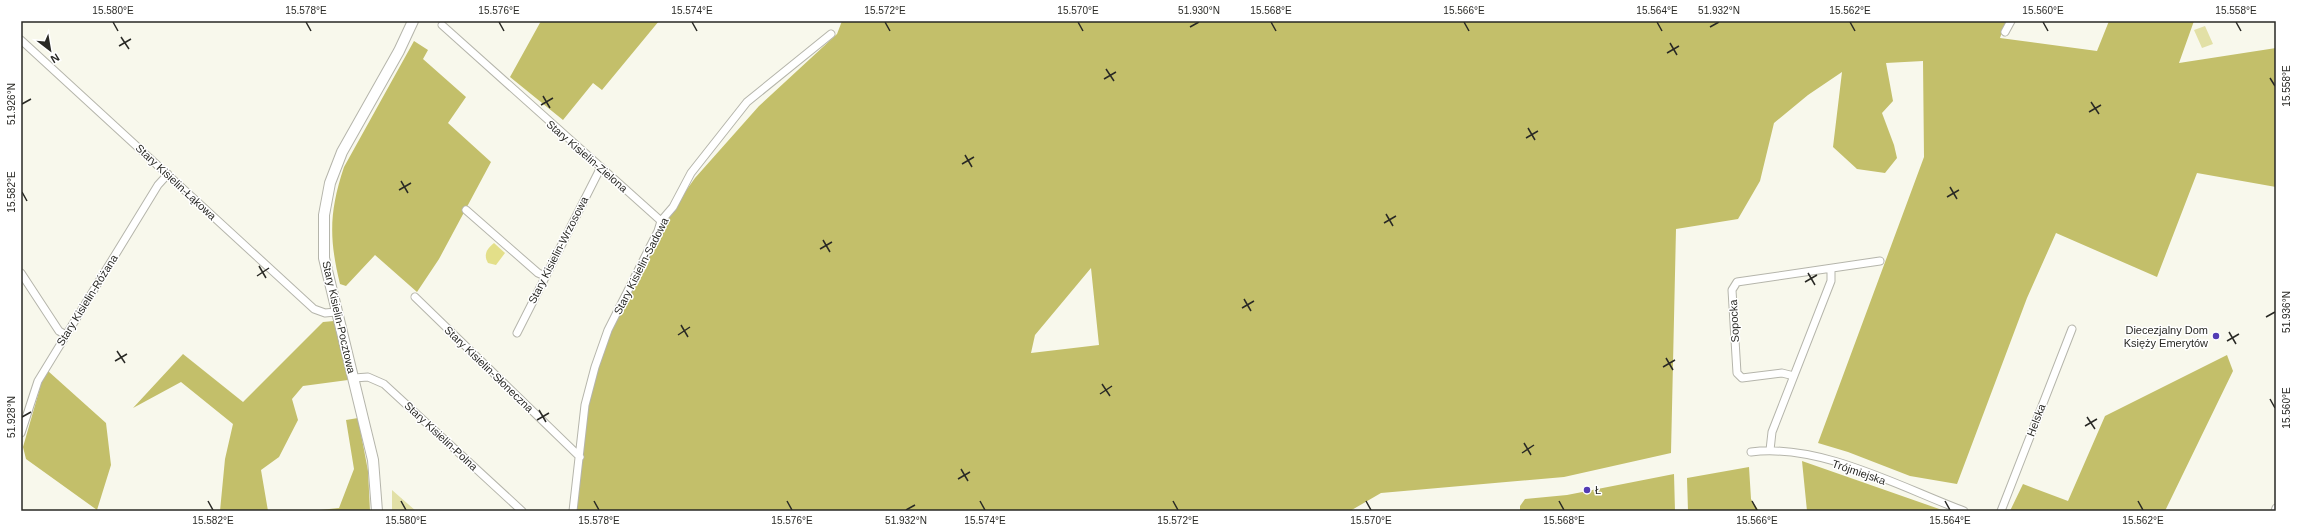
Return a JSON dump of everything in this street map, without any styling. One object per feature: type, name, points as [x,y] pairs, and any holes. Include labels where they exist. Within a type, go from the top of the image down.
[{"type":"street","name":"Stary Kisielin-Pocztowa","points":[[378,511],[373,460],[324,258],[324,215],[330,183],[342,152],[399,51],[413,21]]},
{"type":"street","points":[[2005,32],[2011,21]]},
{"type":"street","name":"Stary Kisielin-Zielona","points":[[442,25],[661,221]]},
{"type":"street","name":"Stary Kisielin-Sadowa","points":[[573,511],[585,405],[600,352],[608,330],[658,231],[661,221],[673,207],[691,173],[747,102],[831,34]]},
{"type":"street","name":"Stary Kisielin-Łąkowa","points":[[21,40],[314,309],[326,312],[336,312]]},
{"type":"street","name":"Stary Kisielin-Wrzosowa","points":[[516,333],[601,167]]},
{"type":"street","name":"Stary Kisielin-Różana","points":[[21,433],[38,381],[158,185],[168,174]]},
{"type":"street","points":[[466,210],[538,272],[545,276]]},
{"type":"street","name":"Sopocka","points":[[1794,376],[1782,373],[1742,378],[1737,373],[1732,290],[1737,282],[1880,261]]},
{"type":"street","points":[[1770,450],[1772,432],[1831,281],[1831,269]]},
{"type":"street","points":[[21,274],[59,331],[66,336]]},
{"type":"street","name":"Stary Kisielin-Słoneczna","points":[[415,297],[580,457]]},
{"type":"street","name":"Helska","points":[[2001,511],[2072,329]]},
{"type":"street","name":"Stary Kisielin-Polna","points":[[354,378],[368,377],[384,384],[522,511]]},
{"type":"street","name":"Trójmiejska","points":[[1751,452],[1770,450],[1800,452],[1861,470],[1964,511]]},
{"type":"shaded area","points":[[541,21],[659,21],[602,90],[593,83],[563,120],[510,77]]},
{"type":"shaded area","points":[[842,21],[2006,21],[2000,38],[2097,51],[2109,21],[2194,21],[2179,63],[2276,48],[2276,187],[2197,173],[2157,277],[2056,233],[2027,298],[1957,484],[1910,476],[1848,452],[1818,443],[1924,157],[1923,61],[1886,63],[1893,101],[1882,113],[1894,145],[1897,158],[1885,173],[1857,169],[1833,147],[1842,72],[1808,95],[1774,123],[1760,181],[1738,219],[1676,229],[1671,453],[1564,477],[1381,493],[1350,511],[572,511],[591,373],[614,321],[663,223],[695,178],[759,106],[837,34]],"holes":[[[1091,268],[1099,345],[1031,353],[1035,335]]]},
{"type":"shaded area","points":[[2205,26],[2213,44],[2202,48],[2194,30]]},
{"type":"shaded area","points":[[414,41],[428,50],[423,59],[466,97],[448,123],[491,162],[439,259],[417,292],[375,255],[346,286],[340,284],[332,239],[333,212],[339,183],[344,167]]},
{"type":"shaded area","points":[[494,243],[505,253],[496,265],[488,263],[486,257],[488,250]]},
{"type":"shaded area","points":[[334,321],[348,380],[303,386],[292,399],[298,420],[279,457],[261,470],[268,511],[220,511],[225,459],[233,424],[181,382],[133,408],[183,354],[243,402],[323,322]]},
{"type":"shaded area","points":[[2227,355],[2233,371],[2165,511],[2010,511],[2023,484],[2068,501],[2105,416]]},
{"type":"shaded area","points":[[48,371],[106,423],[111,465],[97,510],[26,459],[23,447],[42,381]]},
{"type":"shaded area","points":[[358,418],[368,471],[370,511],[310,511],[339,508],[354,469],[346,420]]},
{"type":"shaded area","points":[[1802,461],[1945,511],[1807,511]]},
{"type":"shaded area","points":[[1749,467],[1751,499],[1759,511],[1688,511],[1687,478]]},
{"type":"shaded area","points":[[1674,474],[1675,511],[1520,511],[1520,506],[1525,499],[1567,495]]},
{"type":"shaded area","points":[[392,490],[416,511],[392,511]]},
{"type":"place","name":"Diecezjalny Dom Księży Emerytów","points":[[2216,336]]},
{"type":"place","name":"Ł","points":[[1587,490]]}]
